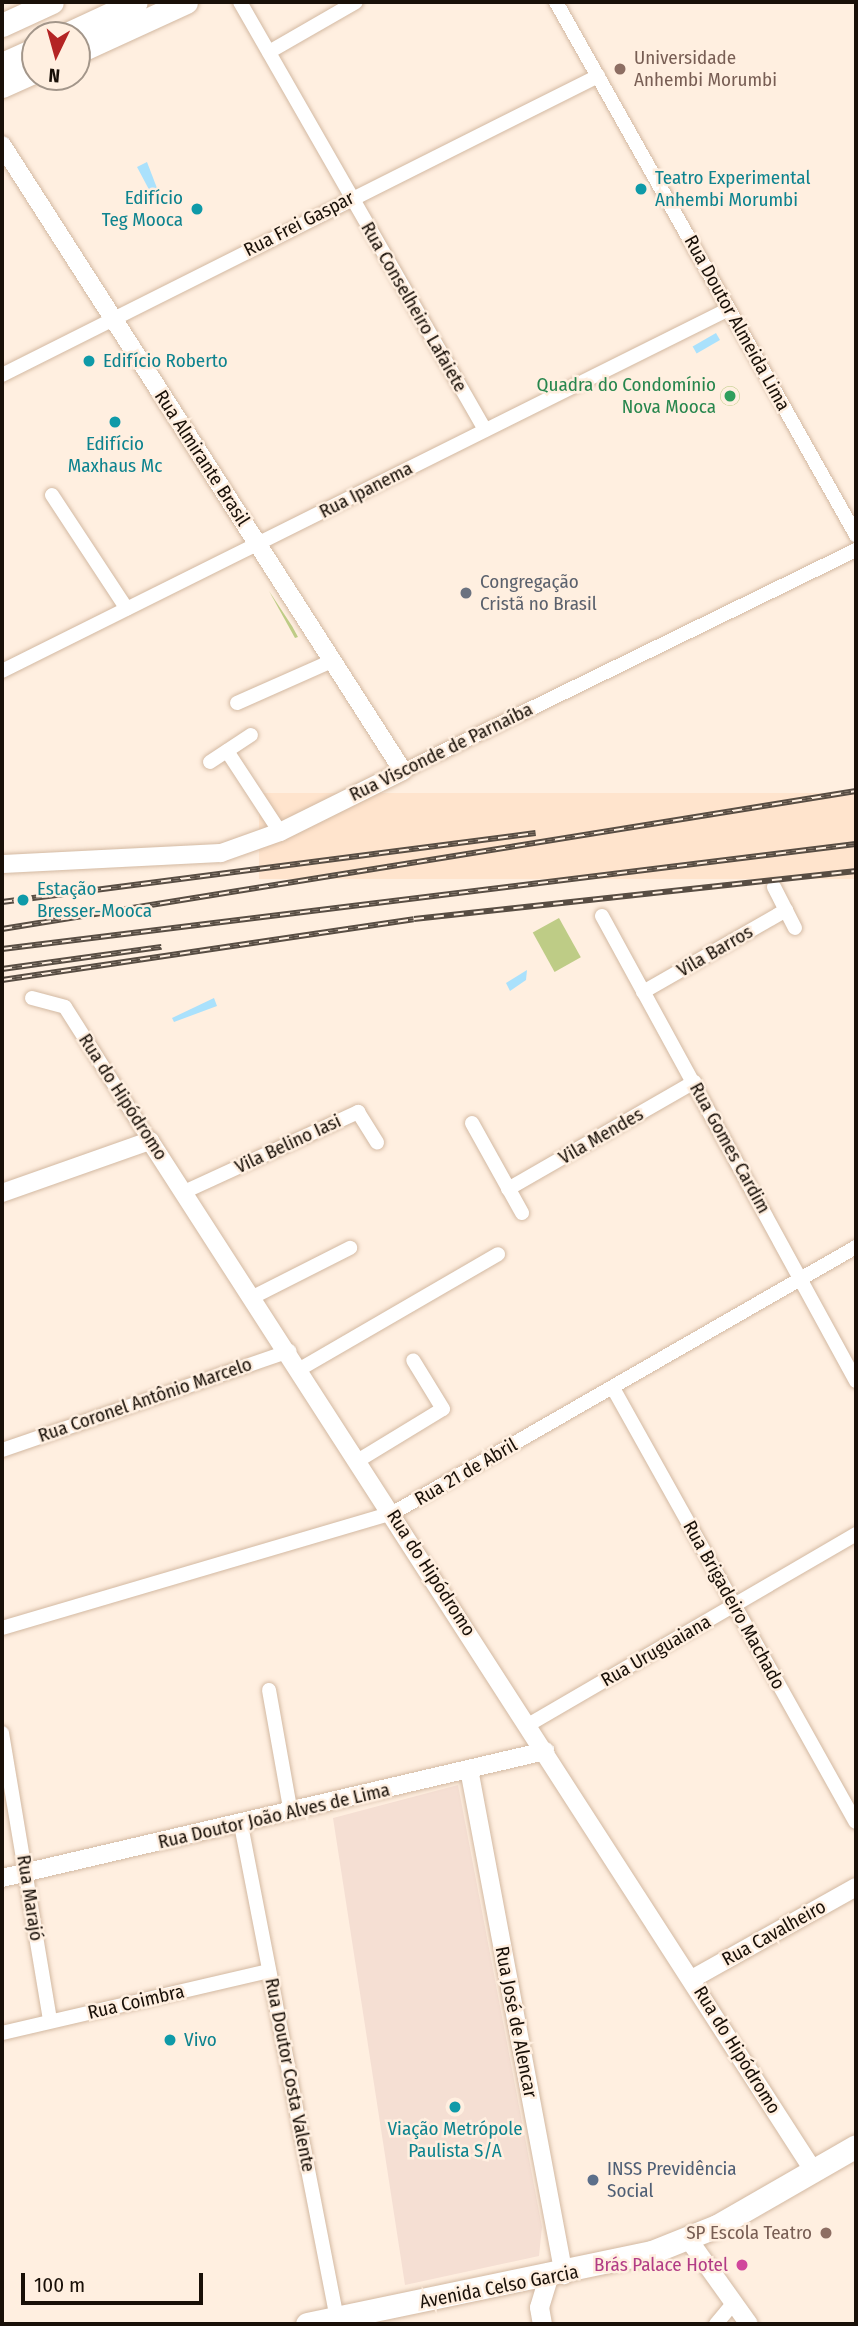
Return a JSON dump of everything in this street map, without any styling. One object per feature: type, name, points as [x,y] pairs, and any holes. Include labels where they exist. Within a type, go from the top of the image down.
[{"type":"main road","points":[[2,25],[52,2]]},
{"type":"main road","points":[[91,23],[136,2]]},
{"type":"main road","points":[[91,45],[186,2]]},
{"type":"main road","points":[[2,64],[21,55]]},
{"type":"main road","points":[[2,86],[21,77]]},
{"type":"main road","name":"Avenida Celso Garcia","points":[[307,2324],[338,2322],[556,2277],[689,2240],[856,2146]]},
{"type":"main road","points":[[540,2315],[556,2277]]},
{"type":"main road","points":[[519,2284],[540,2315]]},
{"type":"street","name":"Rua Conselheiro Lafaiete","points":[[240,2],[485,430]]},
{"type":"street","points":[[269,51],[356,2]]},
{"type":"street","name":"Rua Doutor Almeida Lima","points":[[556,2],[856,535]]},
{"type":"street","name":"Rua Frei Gaspar","points":[[2,375],[598,76]]},
{"type":"street","name":"Rua Almirante Brasil","points":[[2,145],[403,771]]},
{"type":"street","name":"Rua Ipanema","points":[[2,671],[729,309]]},
{"type":"street","points":[[52,495],[127,609]]},
{"type":"street","name":"Rua Visconde de Parnaíba","points":[[2,864],[221,853],[280,832],[856,550]]},
{"type":"street","points":[[237,703],[332,661]]},
{"type":"street","points":[[210,762],[251,735]]},
{"type":"street","points":[[227,751],[280,832]]},
{"type":"street","points":[[774,887],[795,928]]},
{"type":"street","name":"Vila Barros","points":[[643,992],[786,910]]},
{"type":"street","name":"Rua Gomes Cardim","points":[[602,916],[803,1279],[856,1381]]},
{"type":"street","name":"Rua do Hipódromo","points":[[32,998],[65,1007],[289,1351],[813,2170]]},
{"type":"street","name":"Vila Mendes","points":[[508,1189],[694,1082]]},
{"type":"street","name":"Vila Belino Iasi","points":[[184,1192],[358,1112],[377,1142]]},
{"type":"street","points":[[472,1123],[522,1213]]},
{"type":"street","points":[[2,1194],[150,1141]]},
{"type":"street","name":"Rua 21 de Abril","points":[[2,1628],[393,1513],[856,1247]]},
{"type":"street","points":[[253,1297],[350,1248]]},
{"type":"street","points":[[300,1369],[498,1254]]},
{"type":"street","name":"Rua Coronel Antônio Marcelo","points":[[2,1450],[289,1351]]},
{"type":"street","points":[[359,1460],[443,1409],[413,1360]]},
{"type":"street","name":"Rua Brigadeiro Machado","points":[[613,1388],[856,1822]]},
{"type":"street","name":"Rua Uruguaiana","points":[[528,1725],[856,1535]]},
{"type":"street","points":[[269,1689],[291,1813]]},
{"type":"street","name":"Rua Marajó","points":[[2,1734],[50,2021]]},
{"type":"street","name":"Rua Doutor João Alves de Lima","points":[[2,1878],[241,1825],[545,1751]]},
{"type":"street","name":"Rua José de Alencar","points":[[469,1769],[556,2277]]},
{"type":"street","name":"Rua Doutor Costa Valente","points":[[241,1825],[338,2322]]},
{"type":"street","name":"Rua Cavalheiro","points":[[692,1979],[856,1887]]},
{"type":"street","name":"Rua Coimbra","points":[[2,2033],[270,1971]]},
{"type":"street","points":[[689,2240],[749,2324]]},
{"type":"street","points":[[716,2324],[733,2304]]},
{"type":"shaded area","points":[[259,793],[856,793],[856,879],[259,879]]},
{"type":"shaded area","points":[[458,1785],[542,2227],[539,2256],[405,2285],[333,1818]]},
{"type":"green space","name":"Quadra do Condomínio Nova Mooca","points":[[726,386],[734,386],[740,396],[734,406],[726,406],[720,400],[720,392]]},
{"type":"green space","points":[[269,591],[292,626],[298,637],[295,638]]},
{"type":"green space","points":[[559,918],[581,957],[555,972],[533,933]]},
{"type":"water","points":[[147,162],[160,196],[154,199],[137,167]]},
{"type":"water","points":[[716,333],[720,340],[697,353],[693,346]]},
{"type":"water","points":[[527,970],[526,980],[510,991],[506,983]]},
{"type":"water","points":[[214,998],[217,1006],[174,1022],[172,1018]]},
{"type":"railway","points":[[2,929],[856,791]]},
{"type":"railway","points":[[2,902],[536,833]]},
{"type":"railway","points":[[2,949],[856,844]]},
{"type":"railway","points":[[2,980],[414,919],[856,871]]},
{"type":"railway","points":[[2,969],[161,947]]},
{"type":"place","name":"Universidade Anhembi Morumbi","points":[[620,69]]},
{"type":"place","name":"Teatro Experimental Anhembi Morumbi","points":[[641,189]]},
{"type":"place","name":"Edifício Teg Mooca","points":[[197,209]]},
{"type":"place","name":"Edifício Roberto","points":[[89,361]]},
{"type":"place","name":"Quadra do Condomínio Nova Mooca","points":[[730,396]]},
{"type":"place","name":"Edifício Maxhaus Mc","points":[[115,422]]},
{"type":"place","name":"Congregação Cristã no Brasil","points":[[466,593]]},
{"type":"place","name":"Estação Bresser-Mooca","points":[[23,900]]},
{"type":"place","name":"Vivo","points":[[170,2040]]},
{"type":"place","name":"Viação Metrópole Paulista S/A","points":[[455,2107]]},
{"type":"place","name":"INSS Previdência Social","points":[[593,2180]]},
{"type":"place","name":"SP Escola Teatro","points":[[826,2233]]},
{"type":"place","name":"Brás Palace Hotel","points":[[742,2265]]}]
